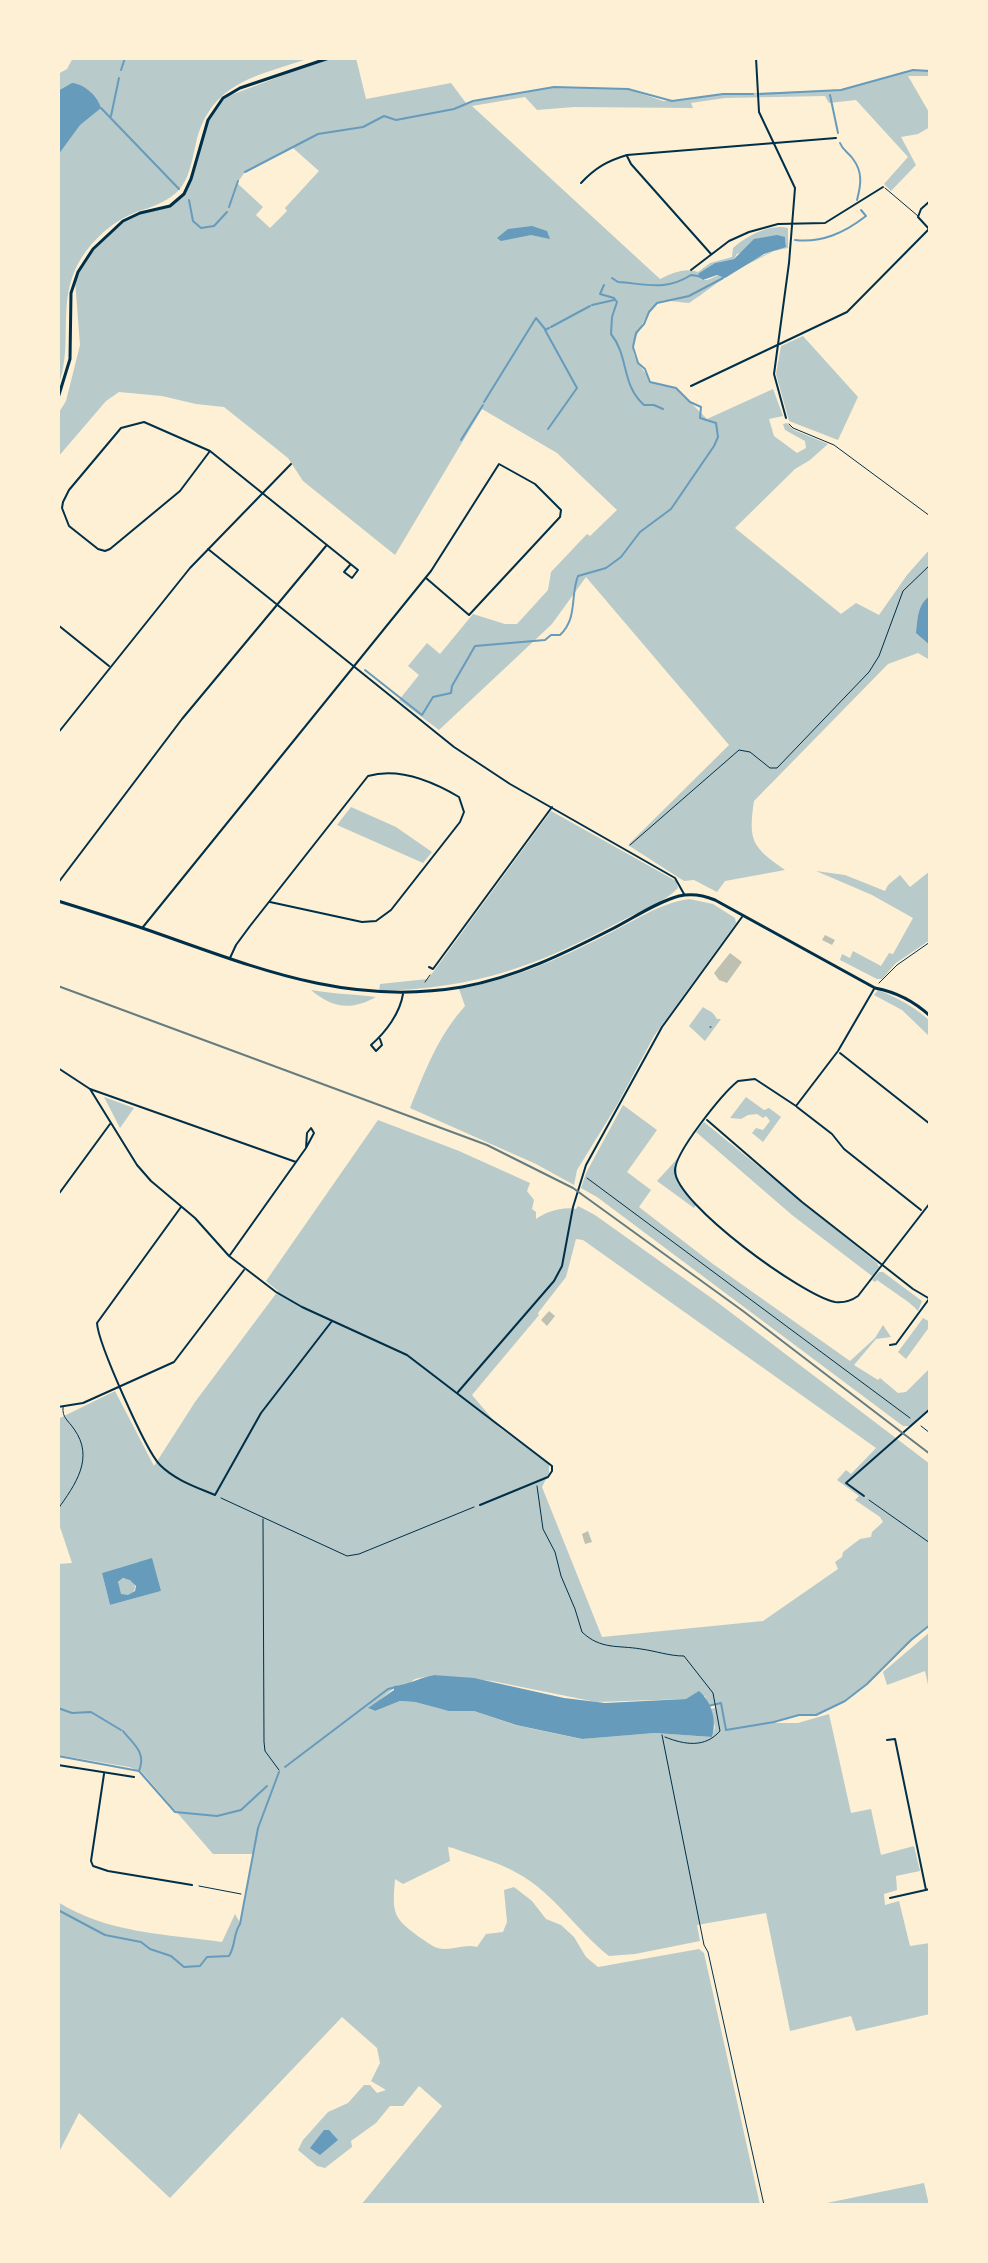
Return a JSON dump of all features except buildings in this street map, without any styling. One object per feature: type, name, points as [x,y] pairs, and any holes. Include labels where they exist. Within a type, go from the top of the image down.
[{"type":"main road","points":[[58,398],[71,351],[71,293],[77,275],[93,249],[123,221],[140,213],[170,206],[184,194],[208,120],[223,98],[240,88],[329,58]]},
{"type":"main road","points":[[58,901],[263,971],[366,992],[403,993],[462,987],[520,971],[557,957],[667,901],[685,895],[706,897],[875,988],[902,997],[930,1016]]},
{"type":"street","points":[[756,58],[759,112],[795,188],[789,263],[774,374],[786,418]]},
{"type":"street","points":[[581,183],[608,161],[627,155],[836,138]]},
{"type":"street","points":[[627,155],[631,164],[711,254]]},
{"type":"street","points":[[691,270],[711,254],[749,232],[792,223],[831,221],[883,187]]},
{"type":"street","points":[[691,386],[847,312],[929,230],[918,217],[930,201]]},
{"type":"street","points":[[210,451],[180,491],[110,549],[98,549],[69,526],[62,508],[67,493],[121,428],[144,422],[210,451],[350,565]]},
{"type":"street","points":[[58,733],[208,549],[291,464]]},
{"type":"street","points":[[142,928],[426,578],[499,464],[535,484],[561,510],[560,517],[469,615],[426,578]]},
{"type":"street","points":[[58,883],[182,719],[327,546]]},
{"type":"street","points":[[208,549],[454,747],[510,784],[675,878],[685,895]]},
{"type":"street","points":[[58,625],[110,667]]},
{"type":"street","points":[[230,960],[236,945],[368,776],[382,772],[401,774],[440,786],[459,797],[464,812],[460,822],[391,910],[376,921],[362,922],[270,902]]},
{"type":"street","points":[[431,968],[553,806]]},
{"type":"street","points":[[458,1393],[554,1281],[562,1266],[580,1176],[654,1040],[743,916]]},
{"type":"street","points":[[796,1106],[838,1051],[875,988]]},
{"type":"street","points":[[380,1039],[401,1004],[403,993]]},
{"type":"street","points":[[838,1051],[930,1124]]},
{"type":"street","points":[[58,1068],[90,1089],[296,1162]]},
{"type":"street","points":[[922,1210],[844,1149],[832,1134],[758,1080],[746,1078],[734,1084],[677,1159],[675,1170],[679,1184],[720,1228],[791,1280],[830,1300],[846,1302],[858,1296],[930,1203]]},
{"type":"street","points":[[90,1089],[151,1181],[182,1206],[244,1269],[276,1292],[407,1355],[552,1466],[548,1477],[480,1505]]},
{"type":"street","points":[[706,1120],[797,1197],[913,1289],[930,1299],[896,1344],[890,1345]]},
{"type":"street","points":[[58,1195],[111,1123]]},
{"type":"street","points":[[229,1256],[306,1148]]},
{"type":"street","points":[[182,1206],[98,1319],[97,1328],[120,1387],[158,1464],[181,1480],[215,1495],[261,1413],[332,1321]]},
{"type":"street","points":[[58,1407],[83,1403],[174,1362],[244,1269]]},
{"type":"street","points":[[864,1496],[846,1483],[930,1409]]},
{"type":"street","points":[[887,1740],[895,1739],[928,1890],[890,1898]]},
{"type":"street","points":[[58,1765],[134,1777]]},
{"type":"street","points":[[104,1774],[91,1861],[93,1866],[192,1885]]},
{"type":"lane","points":[[883,187],[918,217]]},
{"type":"lane","points":[[58,1509],[79,1478],[83,1462],[79,1439],[63,1417],[63,1407]]},
{"type":"path","points":[[786,418],[793,428],[834,445],[930,516]]},
{"type":"path","points":[[626,849],[742,748],[770,768],[777,768],[869,672],[879,656],[903,591],[930,565]]},
{"type":"path","points":[[875,988],[897,965],[930,942]]},
{"type":"path","points":[[425,982],[431,968]]},
{"type":"path","points":[[580,1176],[930,1433]]},
{"type":"path","points":[[535,1483],[542,1508],[543,1529],[555,1552],[582,1632],[607,1647],[638,1648],[666,1656],[684,1656],[713,1693],[720,1731],[708,1743],[692,1744],[662,1735],[704,1945],[764,2205]]},
{"type":"path","points":[[215,1495],[347,1556],[359,1554],[480,1505]]},
{"type":"path","points":[[864,1496],[930,1543]]},
{"type":"path","points":[[264,1516],[264,1742],[265,1751],[279,1770]]},
{"type":"path","points":[[192,1885],[241,1894]]},
{"type":"shaded area","points":[[73,58],[310,58],[255,76],[225,94],[203,122],[190,170],[181,187],[162,202],[114,224],[88,248],[76,268],[69,291],[64,359],[58,386],[58,74],[67,69]]},
{"type":"shaded area","points":[[329,58],[356,58],[366,99],[451,83],[466,103],[556,87],[628,89],[663,101],[723,94],[838,90],[907,71],[930,71],[930,76],[908,76],[930,114],[930,127],[918,134],[901,137],[916,165],[891,191],[884,184],[908,157],[856,100],[829,103],[825,96],[725,98],[691,103],[693,108],[574,107],[537,110],[525,97],[472,106],[660,279],[683,270],[698,272],[710,263],[732,257],[733,248],[752,235],[774,227],[788,228],[788,248],[774,251],[786,245],[785,237],[737,254],[734,259],[715,263],[699,273],[700,279],[722,275],[725,278],[689,303],[663,301],[652,308],[635,341],[635,359],[650,382],[676,388],[707,419],[773,389],[783,416],[769,419],[774,436],[797,453],[806,448],[805,441],[785,430],[783,424],[787,423],[794,430],[828,444],[795,469],[735,528],[841,614],[856,603],[879,615],[930,549],[930,660],[918,653],[888,664],[754,801],[752,834],[755,842],[765,855],[785,870],[725,881],[717,892],[694,880],[684,881],[628,845],[729,745],[586,577],[552,624],[439,730],[399,700],[419,675],[408,666],[427,643],[440,654],[473,614],[505,624],[517,624],[548,590],[551,572],[587,534],[590,536],[617,510],[557,453],[482,409],[395,555],[303,481],[288,458],[224,407],[119,392],[106,401],[58,457],[58,414],[66,401],[80,345],[75,280],[88,256],[118,224],[135,215],[170,206],[184,194],[190,184],[206,125],[223,98]],"holes":[[[293,148],[319,171],[270,228],[256,215],[263,207],[237,183],[245,172]]]},
{"type":"shaded area","points":[[803,336],[858,397],[838,440],[789,421],[776,374],[781,346]]},
{"type":"shaded area","points":[[351,807],[396,827],[432,852],[423,863],[337,825]]},
{"type":"shaded area","points":[[551,811],[676,881],[678,888],[660,902],[564,950],[506,972],[447,985],[379,991],[380,984],[428,979]]},
{"type":"shaded area","points":[[816,871],[845,875],[885,891],[900,875],[910,887],[930,871],[930,940],[896,963],[882,979],[840,960],[842,954],[850,958],[853,951],[881,966],[889,953],[893,954],[913,918],[872,895]]},
{"type":"shaded area","points":[[689,899],[713,904],[735,918],[736,923],[654,1036],[577,1170],[574,1185],[536,1164],[410,1108],[440,1042],[465,1006],[459,989],[533,968],[656,909]]},
{"type":"shaded area","points":[[311,990],[376,997],[342,1006],[326,1001]]},
{"type":"shaded area","points":[[878,990],[906,1003],[930,1021],[930,1037],[902,1010],[874,995]]},
{"type":"shaded area","points":[[703,1007],[721,1019],[705,1041],[689,1026]]},
{"type":"shaded area","points":[[104,1097],[134,1108],[120,1128]]},
{"type":"shaded area","points":[[746,1097],[781,1117],[763,1142],[752,1133],[756,1128],[763,1130],[770,1121],[766,1116],[763,1118],[757,1114],[741,1119],[730,1118]]},
{"type":"shaded area","points":[[623,1105],[657,1130],[627,1172],[651,1190],[639,1207],[713,1264],[850,1361],[875,1338],[883,1325],[891,1337],[876,1339],[854,1365],[878,1380],[880,1378],[898,1393],[906,1392],[930,1368],[930,1409],[912,1426],[903,1426],[581,1188]]},
{"type":"shaded area","points":[[378,1120],[530,1183],[527,1191],[534,1200],[532,1209],[536,1212],[536,1219],[554,1210],[576,1209],[578,1206],[595,1215],[717,1302],[930,1464],[930,1625],[847,1699],[817,1714],[795,1716],[774,1723],[798,1723],[829,1714],[851,1813],[871,1809],[881,1855],[914,1846],[920,1871],[896,1876],[897,1890],[884,1894],[885,1905],[899,1901],[910,1946],[930,1943],[930,2014],[856,2031],[851,2016],[790,2031],[766,1913],[697,1925],[700,1941],[609,1956],[542,1890],[517,1873],[486,1859],[448,1847],[450,1861],[403,1884],[395,1879],[396,1915],[405,1926],[438,1948],[477,1947],[486,1934],[503,1932],[507,1922],[504,1890],[514,1887],[532,1901],[546,1919],[561,1925],[574,1937],[586,1957],[598,1967],[699,1949],[704,1953],[760,2205],[361,2205],[442,2106],[419,2086],[403,2106],[390,2106],[376,2123],[351,2141],[352,2147],[325,2168],[317,2166],[298,2150],[328,2112],[348,2103],[364,2085],[370,2085],[377,2093],[386,2090],[371,2081],[380,2063],[377,2048],[342,2017],[170,2198],[79,2113],[58,2154],[58,1902],[116,1926],[222,1942],[235,1914],[240,1923],[253,1854],[213,1854],[141,1771],[58,1755],[58,1564],[72,1563],[58,1521],[58,1416],[60,1418],[115,1391],[154,1466],[195,1402],[278,1291],[266,1281]],"holes":[[[576,1239],[583,1240],[876,1448],[851,1474],[846,1470],[837,1480],[859,1496],[855,1500],[883,1522],[871,1537],[860,1539],[843,1552],[835,1562],[838,1569],[763,1621],[602,1637],[542,1487],[549,1473],[549,1464],[500,1428],[472,1395],[539,1315],[566,1277]],[[139,1562],[161,1591],[110,1605],[102,1573]],[[434,1675],[492,1681],[596,1702],[705,1696],[709,1705],[715,1705],[710,1709],[715,1727],[712,1737],[655,1733],[581,1739],[515,1725],[474,1711],[442,1709],[415,1702],[400,1701],[375,1711],[369,1709],[398,1685],[404,1687],[415,1679]]]},
{"type":"shaded area","points":[[704,1122],[877,1263],[879,1267],[872,1276],[792,1215],[696,1132]]},
{"type":"shaded area","points":[[677,1159],[677,1179],[696,1205],[694,1208],[657,1181]]},
{"type":"shaded area","points":[[879,1272],[922,1301],[918,1311],[877,1280],[872,1280]]},
{"type":"shaded area","points":[[923,1318],[930,1322],[930,1326],[906,1359],[898,1352]]},
{"type":"shaded area","points":[[126,1578],[135,1587],[126,1596],[117,1587]]},
{"type":"shaded area","points":[[930,1632],[930,1694],[925,1671],[887,1685],[883,1672]]},
{"type":"shaded area","points":[[924,2183],[929,2205],[817,2205]]},
{"type":"water","points":[[72,83],[90,92],[101,108],[80,125],[58,155],[58,91]]},
{"type":"water","points":[[532,226],[547,231],[550,239],[531,235],[501,241],[497,238],[508,229]]},
{"type":"water","points":[[777,235],[785,237],[786,247],[764,254],[725,278],[717,275],[703,280],[698,277],[699,273],[715,263],[734,259],[754,239]]},
{"type":"water","points":[[930,596],[930,645],[916,633],[920,608]]},
{"type":"water","points":[[152,1558],[161,1591],[110,1605],[102,1573]],"holes":[[[123,1578],[136,1586],[135,1591],[128,1595],[121,1594],[118,1582]]]},
{"type":"water","points":[[434,1675],[474,1678],[564,1698],[605,1703],[686,1699],[699,1691],[714,1718],[712,1737],[655,1733],[582,1739],[516,1725],[474,1711],[449,1711],[415,1702],[400,1701],[375,1711],[368,1708],[394,1690],[394,1686]]},
{"type":"water","points":[[324,2130],[329,2130],[338,2140],[320,2155],[310,2148]]},
{"type":"waterway","points":[[121,70],[125,58]]},
{"type":"waterway","points":[[760,94],[841,90],[913,70],[930,71]]},
{"type":"waterway","points":[[111,116],[119,78]]},
{"type":"waterway","points":[[245,172],[318,134],[363,127],[384,116],[396,120],[454,109],[473,101],[554,87],[628,89],[672,101],[723,94],[753,94]]},
{"type":"waterway","points":[[830,95],[838,133]]},
{"type":"waterway","points":[[101,108],[179,189]]},
{"type":"waterway","points":[[840,143],[860,174],[857,200]]},
{"type":"waterway","points":[[229,207],[238,181]]},
{"type":"waterway","points":[[189,200],[193,221],[201,228],[214,226],[227,212]]},
{"type":"waterway","points":[[795,240],[814,240],[841,232],[866,216],[861,210]]},
{"type":"waterway","points":[[612,278],[618,282],[656,285],[673,283],[691,275],[698,276]]},
{"type":"waterway","points":[[365,670],[422,715],[433,697],[451,693],[475,646],[545,640],[551,635],[560,635],[569,621],[578,576],[606,568],[621,557],[640,532],[671,509],[714,446],[718,437],[716,423],[700,418],[701,407],[690,402],[676,388],[650,382],[645,369],[638,363],[633,347],[636,333],[657,303],[689,296],[723,278]]},
{"type":"waterway","points":[[604,285],[600,294],[617,302],[611,334],[621,352],[632,389],[644,405],[663,409]]},
{"type":"waterway","points":[[592,305],[614,300]]},
{"type":"waterway","points":[[551,327],[590,306]]},
{"type":"waterway","points":[[484,402],[536,318],[545,329]]},
{"type":"waterway","points":[[548,429],[577,388],[545,330],[549,328]]},
{"type":"waterway","points":[[461,440],[483,405]]},
{"type":"waterway","points":[[708,1706],[721,1703],[726,1730],[799,1715],[816,1715],[845,1701],[867,1684],[930,1625]]},
{"type":"waterway","points":[[285,1767],[388,1689],[396,1687]]},
{"type":"waterway","points":[[58,1708],[72,1713],[91,1712],[121,1730]]},
{"type":"waterway","points":[[123,1731],[140,1753],[139,1771],[175,1812],[217,1816],[241,1810],[267,1786]]},
{"type":"waterway","points":[[58,1756],[139,1771]]},
{"type":"waterway","points":[[58,1910],[105,1935],[141,1942],[150,1949],[171,1956],[184,1967],[200,1966],[207,1957],[229,1956],[240,1924],[258,1828],[279,1772]]},
{"type":"railway","points":[[58,986],[487,1145],[573,1188],[743,1311],[930,1454]]}]
